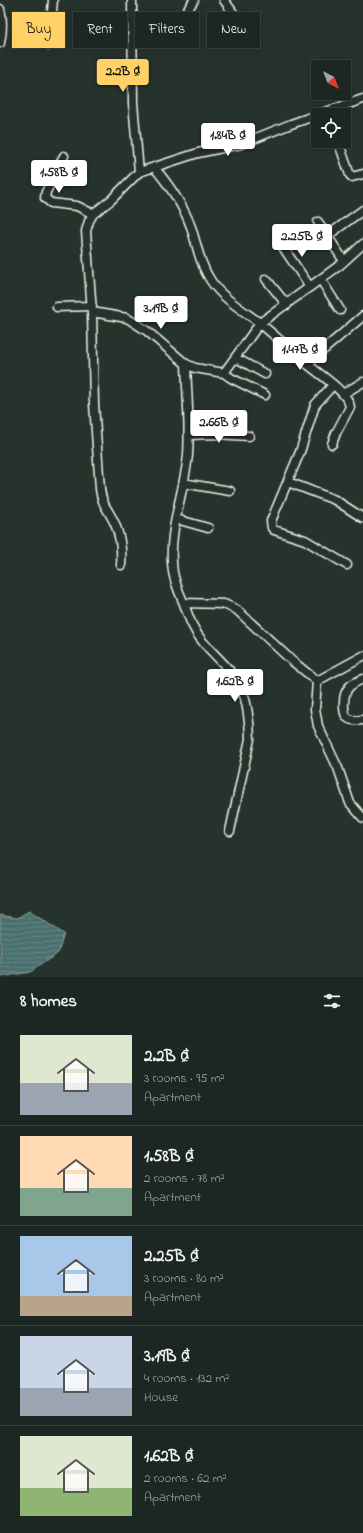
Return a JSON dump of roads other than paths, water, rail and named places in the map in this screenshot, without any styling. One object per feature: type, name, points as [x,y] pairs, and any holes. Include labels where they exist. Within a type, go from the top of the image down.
[{"type":"street","points":[[52,12],[53,0]]},
{"type":"street","points":[[132,0],[135,132],[139,172]]},
{"type":"street","points":[[187,12],[194,0]]},
{"type":"street","points":[[224,0],[233,12]]},
{"type":"street","points":[[0,9],[2,29],[0,43]]},
{"type":"street","points":[[340,108],[363,99]]},
{"type":"street","points":[[121,565],[122,555],[115,524],[101,500],[94,404],[92,309],[86,231],[89,221],[93,214],[111,200],[139,172],[204,151],[241,144],[311,119]]},
{"type":"street","points":[[340,148],[350,175],[352,177],[363,174]]},
{"type":"street","points":[[64,156],[46,192],[45,198],[51,203],[77,206],[93,214]]},
{"type":"street","points":[[154,167],[169,185],[177,198],[190,226],[198,253],[211,281],[228,298],[333,385],[350,403],[350,407],[336,433],[332,444]]},
{"type":"street","points":[[327,236],[363,210]]},
{"type":"street","points":[[318,222],[344,261]]},
{"type":"street","points":[[278,240],[310,287]]},
{"type":"street","points":[[224,373],[260,324],[321,280],[363,244]]},
{"type":"street","points":[[266,279],[287,305]]},
{"type":"street","points":[[321,280],[340,310]]},
{"type":"street","points":[[57,307],[92,309],[127,318],[147,331],[186,364],[195,368],[224,373],[265,395]]},
{"type":"street","points":[[307,364],[363,316]]},
{"type":"street","points":[[236,358],[265,374]]},
{"type":"street","points":[[186,364],[189,435],[188,456],[176,519],[172,557],[173,574],[178,592],[197,635],[236,679],[241,686],[244,696],[250,739],[230,831]]},
{"type":"street","points":[[343,394],[363,382]]},
{"type":"street","points":[[333,385],[315,405],[307,432],[271,521],[272,528],[274,530],[308,542],[347,565]]},
{"type":"street","points":[[189,435],[249,436]]},
{"type":"street","points":[[288,482],[335,500],[363,518]]},
{"type":"street","points":[[183,483],[230,491]]},
{"type":"street","points":[[176,519],[208,528]]},
{"type":"street","points":[[184,603],[224,604],[237,610],[317,682]]},
{"type":"street","points":[[317,682],[363,656]]},
{"type":"street","points":[[363,679],[352,685],[347,691],[344,697],[344,710],[346,717],[353,720],[363,720]]},
{"type":"street","points":[[317,682],[315,709],[318,726],[338,768],[350,803],[363,818]]},
{"type":"water","points":[[29,911],[64,934],[58,953],[30,972],[0,977],[0,915],[17,918]]}]
